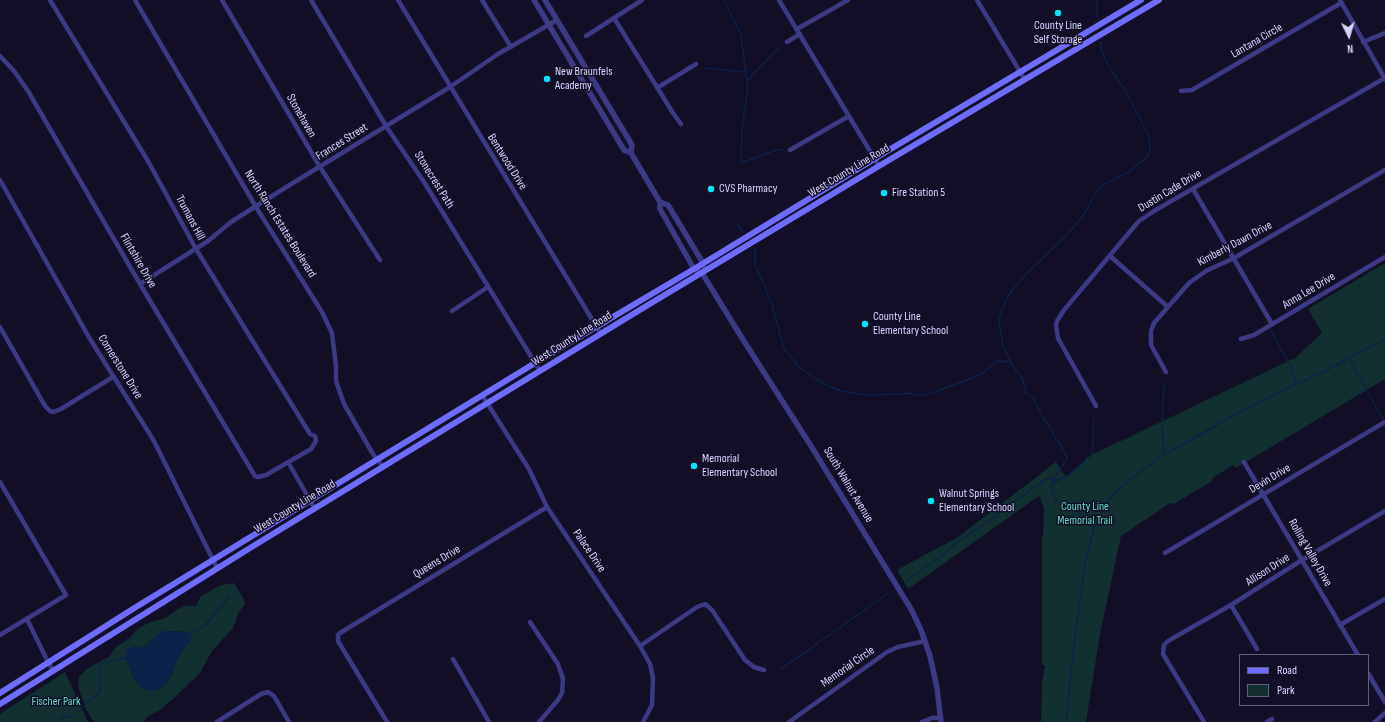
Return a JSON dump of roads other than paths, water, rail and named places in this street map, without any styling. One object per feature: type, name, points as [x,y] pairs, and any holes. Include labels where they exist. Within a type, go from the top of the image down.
[{"type":"main road","name":"West County Line Road","points":[[0,693],[482,395],[703,264],[1141,0]]},
{"type":"main road","name":"West County Line Road","points":[[0,704],[217,568],[487,403],[879,166],[1159,0]]},
{"type":"main road","points":[[1080,37],[1085,44]]},
{"type":"street","name":"Trumans Hill","points":[[50,0],[148,161],[196,249],[310,434],[314,436],[316,441],[311,449],[288,462]]},
{"type":"street","name":"North Ranch Estates Boulevard","points":[[135,0],[256,207],[308,287],[326,320],[333,341],[336,381],[344,404],[377,460],[383,467]]},
{"type":"street","name":"Stonehaven","points":[[222,0],[320,167],[380,260]]},
{"type":"street","name":"Stonecrest Path","points":[[311,0],[386,126],[424,182],[540,371]]},
{"type":"street","name":"Bentwood Drive","points":[[398,0],[601,334]]},
{"type":"street","points":[[482,0],[511,47]]},
{"type":"street","points":[[534,0],[624,150],[631,153],[660,202],[660,209],[694,269],[702,273],[703,264],[668,205],[660,202]]},
{"type":"street","points":[[545,0],[632,145],[631,153]]},
{"type":"street","points":[[586,36],[642,0]]},
{"type":"street","points":[[779,0],[879,166]]},
{"type":"street","points":[[797,29],[848,0]]},
{"type":"street","points":[[978,0],[1025,80]]},
{"type":"street","points":[[1340,2],[1385,79]]},
{"type":"street","name":"Lantana Circle","points":[[1181,90],[1192,90],[1340,2]]},
{"type":"street","points":[[614,18],[681,124]]},
{"type":"street","name":"Frances Street","points":[[140,284],[208,241],[231,222],[450,87],[548,24],[557,20]]},
{"type":"street","points":[[1363,42],[1385,33]]},
{"type":"street","points":[[787,42],[800,34]]},
{"type":"street","name":"Flintshire Drive","points":[[0,58],[14,71],[28,91],[140,284],[252,471],[258,477],[266,475],[288,462]]},
{"type":"street","points":[[657,88],[696,64]]},
{"type":"street","name":"Dustin Cade Drive","points":[[1096,406],[1058,338],[1056,325],[1064,310],[1139,221],[1385,79]]},
{"type":"street","points":[[790,150],[849,116]]},
{"type":"street","name":"Kimberly Dawn Drive","points":[[1166,372],[1152,348],[1150,336],[1151,331],[1154,322],[1183,288],[1206,270],[1234,258],[1385,170]]},
{"type":"street","name":"Cornerstone Drive","points":[[0,180],[113,377],[154,441],[217,568]]},
{"type":"street","points":[[1193,189],[1272,324]]},
{"type":"street","points":[[1110,256],[1168,307]]},
{"type":"street","name":"Anna Lee Drive","points":[[1241,339],[1254,335],[1385,257]]},
{"type":"street","name":"South Walnut Avenue","points":[[702,273],[911,608],[925,641],[934,671],[941,720]]},
{"type":"street","points":[[452,311],[488,288]]},
{"type":"street","points":[[0,327],[45,406],[53,412],[61,409],[113,377]]},
{"type":"street","name":"Palace Drive","points":[[482,395],[529,469],[547,507],[640,646],[650,664],[654,678],[652,705],[643,722]]},
{"type":"street","name":"Devin Drive","points":[[1165,553],[1385,422]]},
{"type":"street","points":[[288,462],[315,509]]},
{"type":"street","name":"Rolling Valley Drive","points":[[1244,462],[1357,654]]},
{"type":"street","points":[[0,482],[66,595],[0,635]]},
{"type":"street","name":"Queens Drive","points":[[387,722],[338,641],[338,635],[342,630],[547,507]]},
{"type":"street","name":"Allison Drive","points":[[1204,722],[1164,656],[1163,647],[1168,641],[1231,605],[1302,560],[1385,511]]},
{"type":"street","points":[[1340,625],[1385,599]]},
{"type":"street","points":[[640,646],[697,607],[705,604],[712,610],[745,660],[754,667],[764,670]]},
{"type":"street","points":[[1231,605],[1257,649]]},
{"type":"street","points":[[27,619],[53,670]]},
{"type":"street","points":[[530,622],[558,664],[563,679],[562,693],[558,700],[539,722]]},
{"type":"street","name":"Memorial Circle","points":[[789,722],[887,652],[898,647],[925,641]]},
{"type":"street","points":[[453,659],[489,722]]},
{"type":"street","points":[[1369,674],[1385,702]]},
{"type":"street","points":[[217,722],[260,694],[268,692],[274,696],[289,722]]},
{"type":"street","points":[[1375,722],[1385,713]]},
{"type":"street","points":[[922,722],[932,718],[941,720]]},
{"type":"street","points":[[1266,722],[1272,719]]},
{"type":"water","points":[[165,631],[187,632],[192,635],[191,641],[184,648],[177,660],[173,672],[166,684],[155,691],[148,691],[139,686],[134,679],[126,658],[127,650],[134,646],[141,647],[148,644],[157,635]]},
{"type":"waterway","points":[[724,0],[741,35],[748,88],[742,128],[741,163],[779,149],[782,150]]},
{"type":"waterway","points":[[1097,0],[1097,17]]},
{"type":"waterway","points":[[1058,503],[1051,487],[1055,477],[1067,459],[1065,452],[1062,450],[1061,444],[1056,439],[1033,398],[1026,393],[1022,378],[1011,363],[1003,345],[999,321],[1002,310],[1010,293],[1028,272],[1064,238],[1083,216],[1097,191],[1103,185],[1129,172],[1149,154],[1149,137],[1126,92],[1108,65],[1103,55],[1100,42]]},
{"type":"waterway","points":[[748,80],[778,48]]},
{"type":"waterway","points":[[704,68],[746,72]]},
{"type":"waterway","points":[[736,223],[743,232]]},
{"type":"waterway","points":[[754,249],[756,252],[755,264],[771,302],[785,350],[800,368],[817,380],[834,388],[864,395],[906,393],[924,395],[972,378],[984,372],[996,362],[1003,361],[1011,363]]},
{"type":"waterway","points":[[1271,330],[1288,362]]},
{"type":"waterway","points":[[1066,722],[1085,562],[1094,528],[1110,497],[1136,475],[1164,455],[1245,409],[1329,369],[1385,339]]},
{"type":"waterway","points":[[1349,358],[1383,419]]},
{"type":"waterway","points":[[1290,364],[1296,383]]},
{"type":"waterway","points":[[1162,421],[1164,388],[1166,383]]},
{"type":"waterway","points":[[1053,483],[1067,476],[1092,455],[1094,419]]},
{"type":"waterway","points":[[1162,426],[1164,454]]},
{"type":"waterway","points":[[906,581],[944,554],[956,543],[997,515],[1008,504],[1014,502],[1046,479],[1054,479]]},
{"type":"waterway","points":[[1061,504],[1075,508],[1094,528]]},
{"type":"waterway","points":[[781,668],[889,593]]},
{"type":"waterway","points":[[191,635],[204,626],[230,596]]},
{"type":"waterway","points":[[79,712],[86,703],[96,696],[101,689],[99,673],[102,663],[126,658]]},
{"type":"waterway","points":[[59,722],[61,719],[74,715]]},
{"type":"place","name":"County Line Self Storage","points":[[1058,13]]},
{"type":"place","name":"New Braunfels Academy","points":[[547,79]]},
{"type":"place","name":"CVS Pharmacy","points":[[711,189]]},
{"type":"place","name":"Fire Station 5","points":[[884,193]]},
{"type":"place","name":"County Line Elementary School","points":[[865,324]]},
{"type":"place","name":"Memorial Elementary School","points":[[694,466]]},
{"type":"place","name":"Walnut Springs Elementary School","points":[[931,501]]},
{"type":"park label","name":"County Line Memorial Trail","points":[[1085,514]]},
{"type":"park label","name":"Fischer Park","points":[[56,702]]}]
